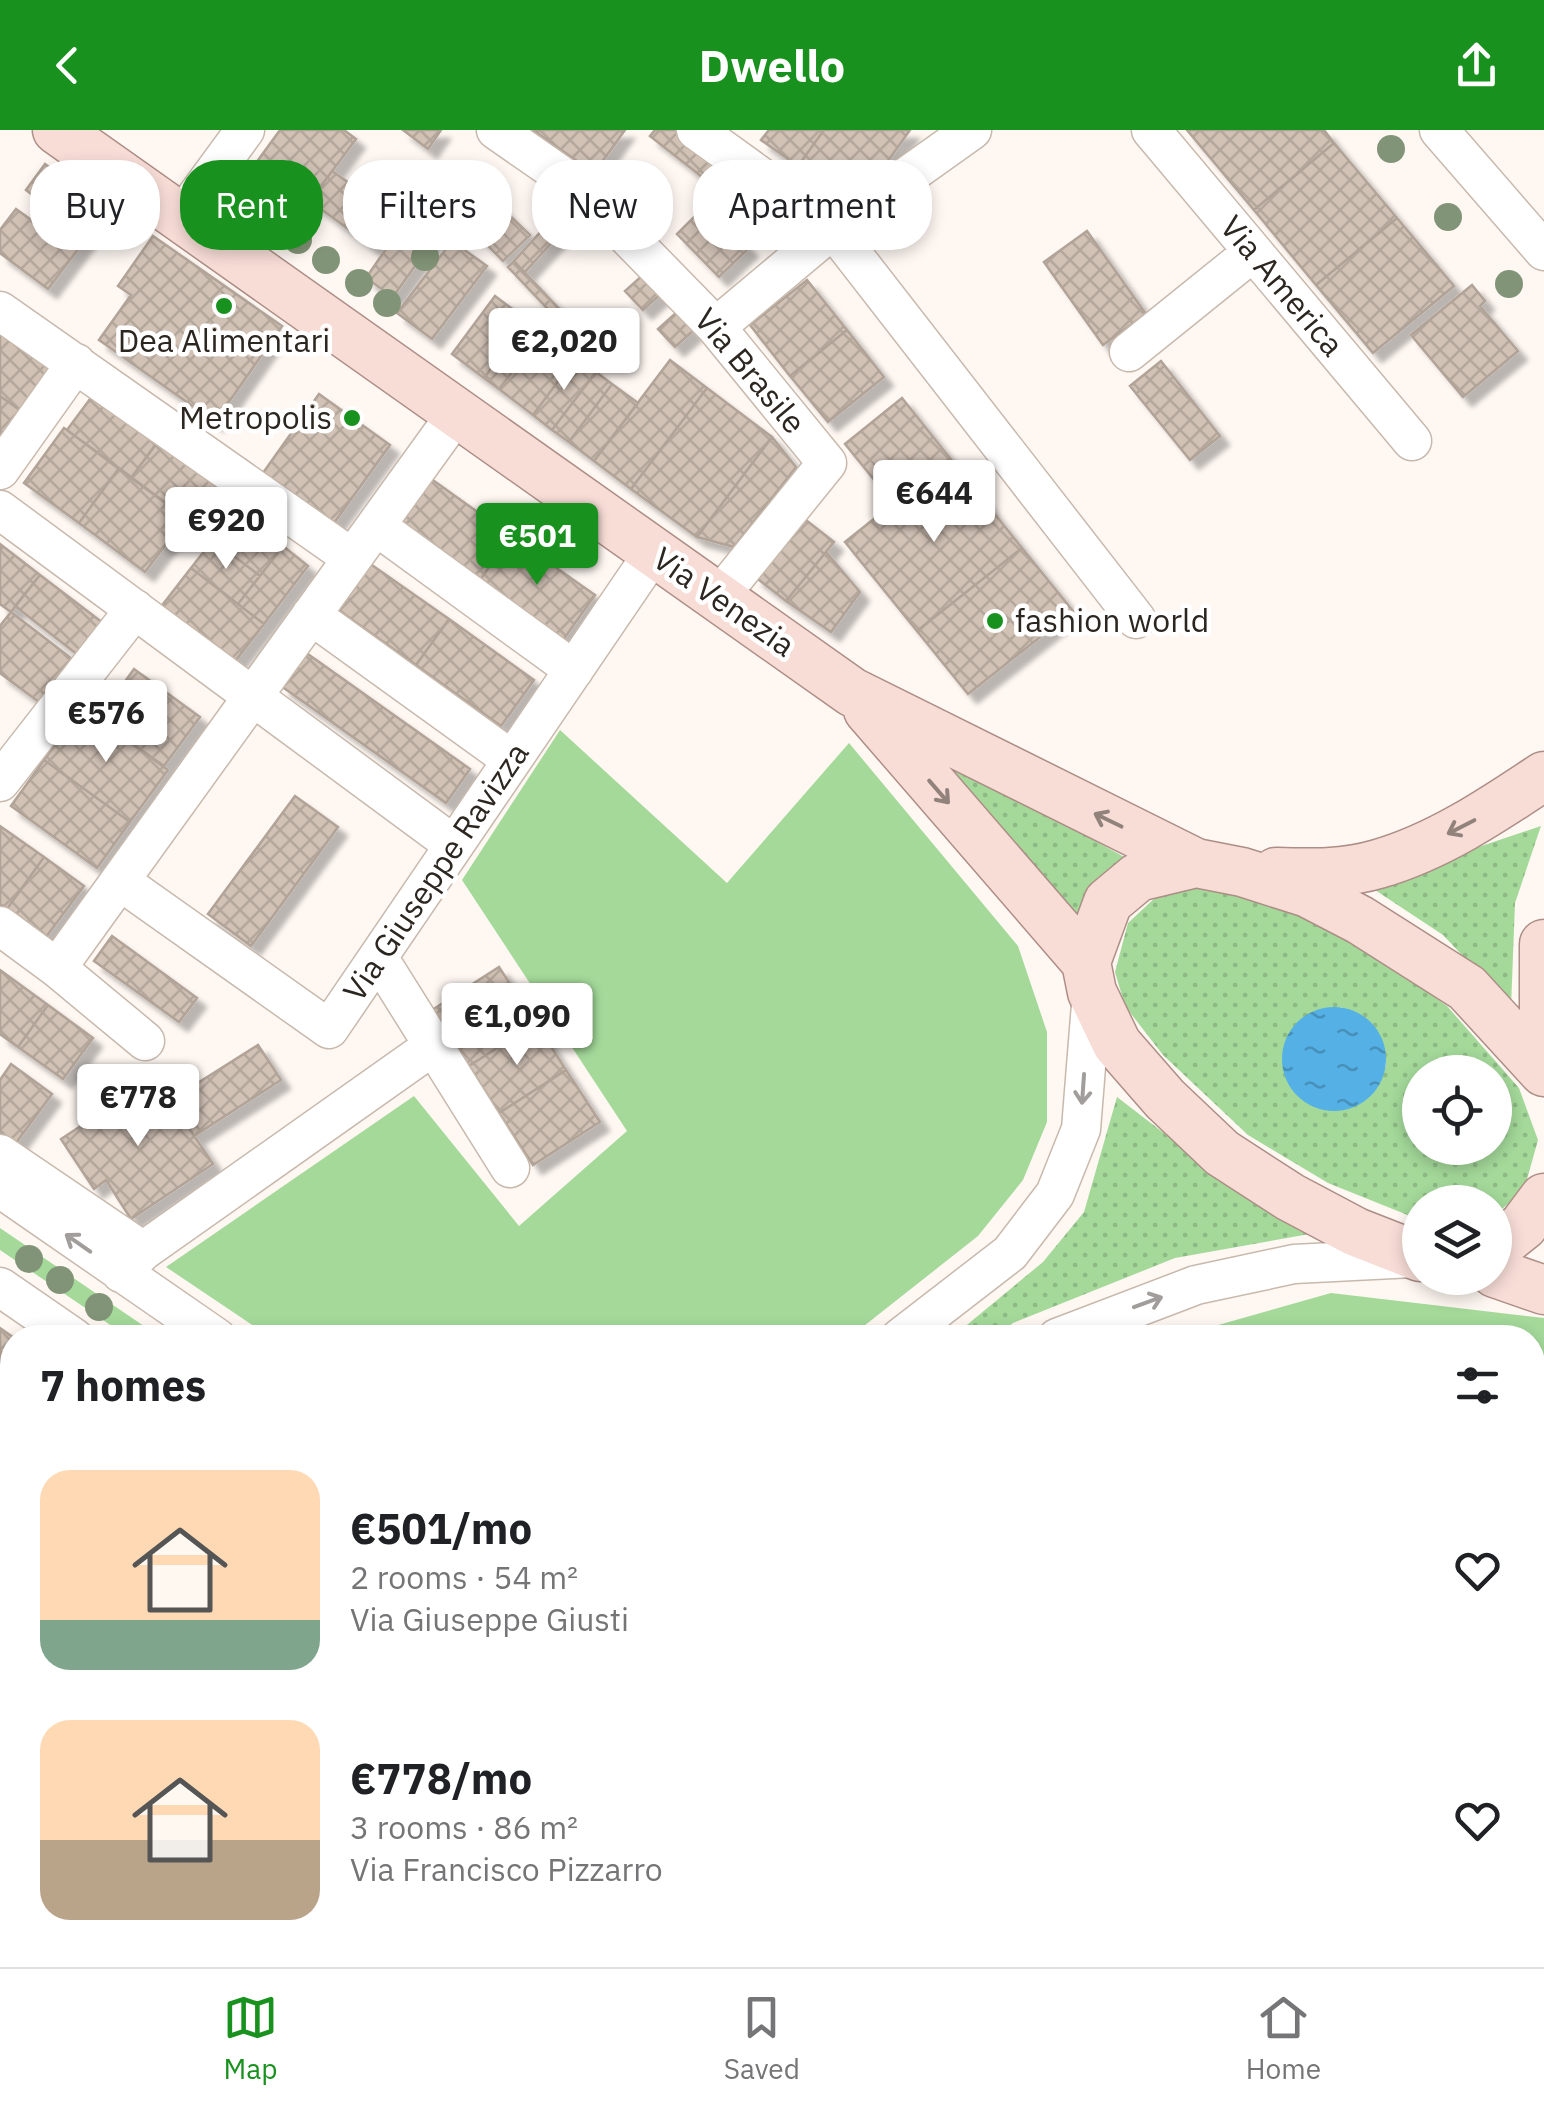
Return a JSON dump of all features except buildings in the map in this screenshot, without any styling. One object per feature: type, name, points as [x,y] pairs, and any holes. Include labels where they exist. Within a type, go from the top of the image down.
[{"type":"main road","name":"Via Venezia","points":[[57,130],[180,215]]},
{"type":"main road","name":"Via Venezia","points":[[229,250],[852,692],[1196,863]]},
{"type":"main road","name":"Via Venezia","points":[[852,692],[1089,977],[1117,1044],[1165,1099],[1222,1152],[1290,1197],[1356,1232],[1402,1250]]},
{"type":"main road","points":[[1242,872],[1328,872],[1378,864],[1487,813],[1544,776]]},
{"type":"main road","points":[[1089,977],[1108,902],[1138,877],[1196,863],[1242,872],[1308,893],[1360,920],[1467,988],[1544,1072]]},
{"type":"main road","points":[[1544,944],[1544,1064]]},
{"type":"main road","points":[[1512,1235],[1524,1226],[1544,1198]]},
{"type":"main road","points":[[1512,1279],[1544,1290]]},
{"type":"street","points":[[222,160],[244,130]]},
{"type":"street","name":"Via Brasile","points":[[496,130],[581,189],[716,327],[827,463],[718,598]]},
{"type":"street","points":[[696,130],[737,160]]},
{"type":"street","points":[[930,160],[972,130]]},
{"type":"street","name":"Via America","points":[[1151,130],[1412,441]]},
{"type":"street","points":[[1439,130],[1544,251]]},
{"type":"street","points":[[716,327],[807,250]]},
{"type":"street","points":[[848,250],[1136,619]]},
{"type":"street","points":[[1129,352],[1253,252]]},
{"type":"street","points":[[0,311],[352,558]]},
{"type":"street","points":[[0,470],[76,363]]},
{"type":"street","points":[[58,968],[457,413]]},
{"type":"street","points":[[0,510],[454,845]]},
{"type":"street","points":[[376,526],[574,670]]},
{"type":"street","name":"Via Giuseppe Ravizza","points":[[120,881],[329,1029],[654,552]]},
{"type":"street","points":[[0,782],[135,609]]},
{"type":"street","points":[[311,615],[512,760]]},
{"type":"street","points":[[0,926],[146,1041]]},
{"type":"street","points":[[378,958],[510,1168]]},
{"type":"street","points":[[917,1325],[1010,1253],[1055,1194],[1081,1129],[1089,977]]},
{"type":"street","points":[[132,1262],[434,1046]]},
{"type":"street","points":[[0,1154],[202,1325]]},
{"type":"street","points":[[0,1188],[132,1262]]},
{"type":"street","points":[[1091,1325],[1196,1285],[1294,1264],[1402,1258]]},
{"type":"street","points":[[0,1286],[56,1325]]},
{"type":"green space","points":[[560,730],[727,883],[849,743],[1018,946],[1047,1032],[1047,1122],[1023,1180],[978,1236],[865,1325],[252,1325],[166,1267],[414,1096],[519,1226],[627,1131],[462,880]]},
{"type":"green space","points":[[925,746],[1126,858],[1073,927]]},
{"type":"green space","points":[[1541,826],[1515,903],[1511,1007],[1443,935],[1372,888],[1431,863]]},
{"type":"green space","points":[[1209,885],[1278,904],[1346,933],[1447,1006],[1490,1055],[1402,1055],[1402,1165],[1512,1165],[1512,1080],[1519,1088],[1538,1140],[1524,1190],[1512,1200],[1512,1185],[1402,1185],[1402,1213],[1328,1183],[1248,1135],[1163,1055],[1125,1006],[1115,972],[1128,923],[1157,896]],"holes":[[[1340,1007],[1360,1016],[1379,1036],[1386,1067]]]},
{"type":"green space","points":[[1117,1097],[1212,1170],[1315,1233],[1175,1258],[1010,1325],[967,1325],[1043,1262],[1084,1212]]},
{"type":"green space","points":[[0,1228],[142,1325],[110,1325],[0,1250]]},
{"type":"green space","points":[[1331,1293],[1544,1318],[1544,1325],[1218,1325]]},
{"type":"water","points":[[1334,1007],[1354,1011],[1371,1022],[1382,1039],[1386,1059],[1382,1079],[1371,1096],[1354,1107],[1334,1111],[1314,1107],[1297,1096],[1286,1079],[1282,1059],[1286,1039],[1297,1022],[1314,1011]]},
{"type":"place","name":"Dea Alimentari","points":[[224,306]]},
{"type":"place","name":"Metropolis","points":[[352,418]]},
{"type":"place","name":"fashion world","points":[[995,621]]}]
